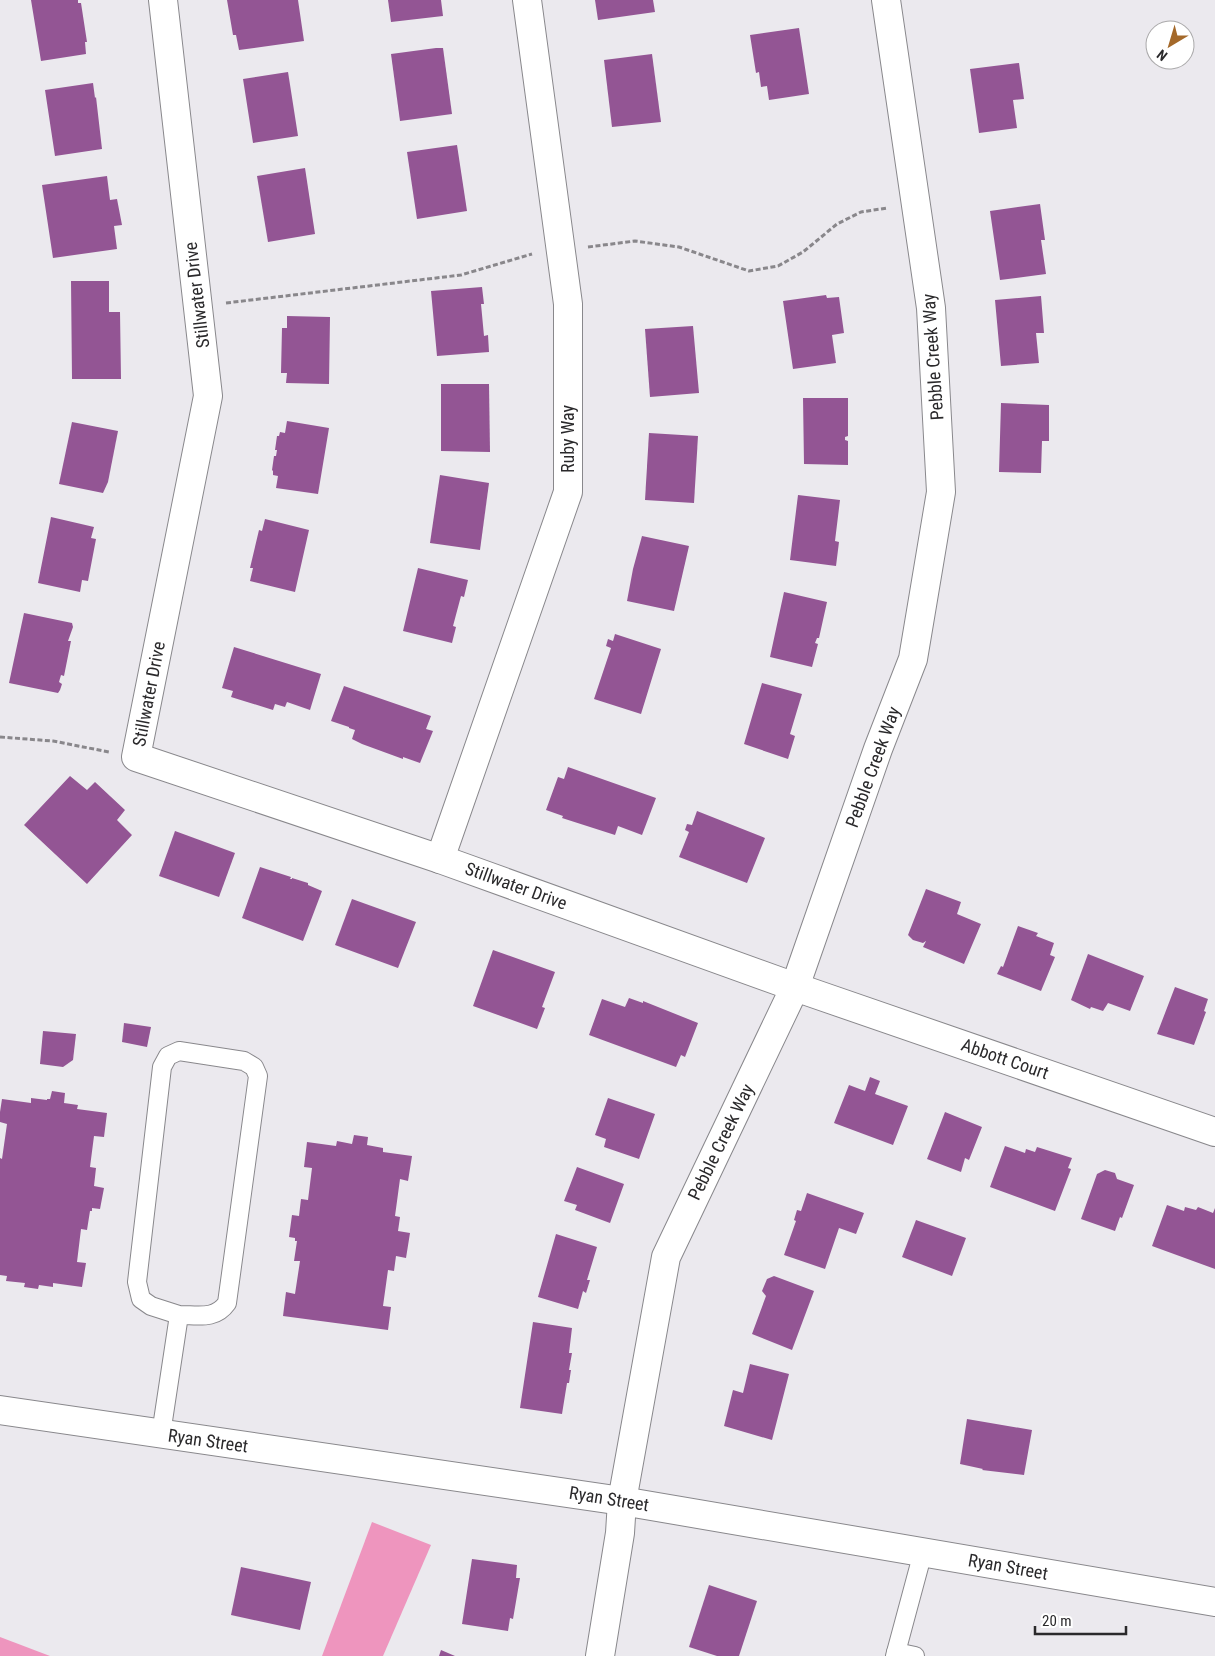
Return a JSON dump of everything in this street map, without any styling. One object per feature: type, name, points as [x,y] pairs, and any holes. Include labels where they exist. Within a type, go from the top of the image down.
[{"type":"street","name":"Stillwater Drive","points":[[163,0],[208,396],[136,757],[440,860],[796,986]]},
{"type":"street","name":"Ruby Way","points":[[440,860],[568,492],[568,304],[527,0]]},
{"type":"street","name":"Pebble Creek Way","points":[[600,1656],[620,1533],[622,1501],[666,1257],[796,986],[878,749],[913,660],[941,492],[932,308],[886,0]]},
{"type":"street","name":"Abbott Court","points":[[796,986],[1215,1132]]},
{"type":"street","name":"Ryan Street","points":[[0,1410],[622,1501],[1215,1602]]},
{"type":"lane","points":[[179,1051],[244,1061],[254,1067],[258,1076],[227,1303],[221,1311],[211,1315],[179,1315],[151,1306],[141,1299],[138,1282],[162,1067],[168,1056],[179,1051]]},
{"type":"lane","points":[[161,1434],[179,1315]]},
{"type":"lane","points":[[915,1656],[896,1654],[923,1552]]},
{"type":"path","points":[[0,737],[53,741],[136,757]]},
{"type":"shaded area","points":[[372,1522],[431,1545],[383,1656],[322,1656]]},
{"type":"shaded area","points":[[0,1637],[50,1656],[0,1656]]},
{"type":"building","points":[[31,0],[78,0],[78,3],[81,3],[87,42],[85,42],[86,54],[41,61]]},
{"type":"building","points":[[227,0],[298,0],[304,41],[239,50],[236,35],[233,35]]},
{"type":"building","points":[[388,0],[441,0],[443,16],[391,22]]},
{"type":"building","points":[[595,0],[653,0],[655,12],[598,20]]},
{"type":"building","points":[[799,28],[809,94],[769,100],[767,86],[761,87],[759,72],[756,73],[750,35]]},
{"type":"building","points":[[443,48],[452,114],[400,121],[391,54]]},
{"type":"building","points":[[652,54],[661,122],[612,127],[604,60]]},
{"type":"building","points":[[1019,63],[1024,99],[1013,100],[1017,128],[979,133],[970,69]]},
{"type":"building","points":[[288,72],[298,136],[253,143],[243,79]]},
{"type":"building","points":[[93,83],[102,149],[55,156],[45,90]]},
{"type":"building","points":[[457,145],[467,211],[417,219],[407,152]]},
{"type":"building","points":[[305,168],[315,234],[268,242],[257,176]]},
{"type":"building","points":[[107,176],[110,200],[117,199],[122,225],[114,226],[117,249],[53,258],[42,185]]},
{"type":"building","points":[[1040,204],[1045,240],[1041,240],[1046,274],[1000,280],[990,211]]},
{"type":"building","points":[[71,281],[109,281],[109,312],[120,312],[121,379],[72,379]]},
{"type":"building","points":[[482,287],[484,304],[481,304],[484,336],[488,335],[489,352],[437,356],[431,291]]},
{"type":"building","points":[[826,295],[827,298],[839,297],[844,333],[832,335],[836,363],[793,369],[783,301]]},
{"type":"building","points":[[1041,296],[1044,333],[1036,333],[1039,363],[1001,366],[995,300]]},
{"type":"building","points":[[287,316],[330,317],[329,384],[286,383],[287,373],[281,373],[282,328],[287,328]]},
{"type":"building","points":[[693,326],[699,393],[650,397],[645,329]]},
{"type":"building","points":[[441,384],[489,384],[490,452],[441,451]]},
{"type":"building","points":[[803,398],[848,398],[848,436],[845,437],[845,440],[848,441],[848,465],[804,464]]},
{"type":"building","points":[[1001,403],[1049,405],[1049,441],[1042,441],[1041,473],[999,472]]},
{"type":"building","points":[[287,421],[329,428],[318,494],[276,488],[278,476],[273,475],[272,470],[277,450],[275,450],[277,436],[279,436],[280,432],[285,433]]},
{"type":"building","points":[[72,422],[118,431],[108,482],[103,493],[59,484]]},
{"type":"building","points":[[649,433],[698,436],[694,503],[645,500]]},
{"type":"building","points":[[440,475],[489,483],[480,550],[430,543]]},
{"type":"building","points":[[798,495],[840,500],[835,541],[839,542],[836,566],[790,560]]},
{"type":"building","points":[[51,517],[94,527],[91,538],[96,539],[88,581],[82,580],[80,592],[38,583]]},
{"type":"building","points":[[265,519],[309,530],[295,592],[250,581],[253,568],[250,568],[259,530],[262,531]]},
{"type":"building","points":[[642,536],[689,546],[674,611],[627,601]]},
{"type":"building","points":[[418,568],[468,580],[464,597],[461,596],[453,626],[456,627],[452,643],[403,631]]},
{"type":"building","points":[[784,592],[827,602],[819,638],[817,638],[815,643],[818,644],[812,667],[770,657]]},
{"type":"building","points":[[24,613],[72,623],[73,627],[68,641],[71,641],[64,676],[61,675],[59,682],[62,684],[58,693],[9,683]]},
{"type":"building","points":[[615,634],[661,649],[641,714],[594,699],[611,648],[606,646],[608,639],[613,641]]},
{"type":"building","points":[[234,647],[321,674],[310,710],[287,702],[285,707],[275,704],[273,710],[231,697],[233,691],[222,688]]},
{"type":"building","points":[[762,683],[802,694],[790,734],[795,736],[788,759],[744,744]]},
{"type":"building","points":[[344,686],[431,716],[426,729],[433,731],[420,763],[362,744],[352,739],[355,730],[331,721]]},
{"type":"building","points":[[568,767],[656,798],[642,835],[618,826],[615,835],[562,818],[563,816],[546,810],[558,777],[564,779]]},
{"type":"building","points":[[70,776],[87,790],[95,782],[125,810],[117,820],[132,835],[87,884],[24,825]]},
{"type":"building","points":[[697,811],[765,838],[747,883],[679,857],[689,832],[685,830],[687,824],[692,825]]},
{"type":"building","points":[[175,831],[235,853],[219,897],[159,876]]},
{"type":"building","points":[[260,867],[291,877],[290,879],[308,883],[308,885],[322,891],[303,941],[242,918]]},
{"type":"building","points":[[926,889],[961,902],[957,914],[981,924],[964,964],[923,947],[926,941],[923,943],[913,940],[908,935]]},
{"type":"building","points":[[352,899],[416,922],[398,968],[335,945]]},
{"type":"building","points":[[1018,926],[1038,933],[1036,936],[1054,943],[1050,955],[1055,957],[1041,991],[997,974],[1001,966],[1003,967]]},
{"type":"building","points":[[493,950],[555,972],[542,1007],[545,1008],[537,1029],[473,1006]]},
{"type":"building","points":[[1088,954],[1144,976],[1130,1011],[1108,1003],[1103,1011],[1091,1007],[1090,1009],[1071,1000]]},
{"type":"building","points":[[1175,987],[1208,999],[1204,1011],[1206,1012],[1194,1045],[1157,1034]]},
{"type":"building","points":[[629,998],[643,1003],[643,1001],[698,1023],[685,1057],[681,1055],[676,1067],[589,1035],[602,999],[625,1007]]},
{"type":"building","points":[[124,1023],[151,1027],[147,1047],[122,1042]]},
{"type":"building","points":[[43,1031],[76,1034],[73,1060],[63,1067],[40,1064]]},
{"type":"building","points":[[870,1077],[880,1081],[875,1094],[908,1106],[893,1145],[834,1123],[849,1085],[865,1091]]},
{"type":"building","points":[[52,1091],[65,1093],[64,1103],[78,1105],[77,1109],[107,1113],[104,1137],[94,1136],[90,1167],[96,1168],[94,1186],[104,1188],[100,1209],[92,1208],[87,1230],[81,1229],[77,1262],[86,1263],[82,1287],[53,1283],[53,1287],[39,1285],[38,1289],[24,1287],[25,1283],[6,1281],[7,1276],[0,1275],[0,1158],[2,1159],[7,1124],[0,1122],[0,1112],[2,1099],[31,1103],[31,1098],[50,1099]]},
{"type":"building","points":[[608,1098],[655,1114],[639,1159],[604,1147],[606,1139],[595,1135]]},
{"type":"building","points":[[945,1112],[982,1127],[969,1160],[965,1158],[961,1172],[927,1159]]},
{"type":"building","points":[[354,1135],[368,1137],[367,1145],[383,1148],[383,1152],[412,1156],[408,1181],[400,1179],[395,1216],[400,1217],[398,1231],[410,1233],[406,1258],[396,1256],[394,1271],[388,1270],[383,1306],[391,1307],[388,1330],[283,1316],[286,1292],[295,1294],[300,1261],[294,1261],[297,1241],[295,1241],[295,1238],[289,1237],[292,1215],[299,1216],[301,1199],[308,1200],[312,1168],[304,1167],[307,1142],[336,1146],[337,1141],[352,1144]]},
{"type":"building","points":[[1005,1146],[1025,1153],[1026,1149],[1035,1152],[1037,1147],[1072,1158],[1068,1168],[1071,1169],[1055,1211],[990,1187]]},
{"type":"building","points":[[577,1167],[624,1184],[610,1223],[575,1210],[577,1205],[564,1201]]},
{"type":"building","points":[[1105,1170],[1115,1173],[1117,1179],[1134,1185],[1122,1218],[1120,1217],[1115,1231],[1081,1219],[1097,1174]]},
{"type":"building","points":[[807,1193],[864,1213],[856,1234],[839,1228],[825,1269],[784,1255],[796,1221],[794,1220],[797,1210],[801,1211]]},
{"type":"building","points":[[1167,1205],[1184,1211],[1185,1207],[1196,1210],[1198,1207],[1213,1213],[1215,1208],[1215,1269],[1152,1246]]},
{"type":"building","points":[[916,1220],[966,1238],[952,1276],[902,1257]]},
{"type":"building","points":[[556,1234],[597,1247],[587,1280],[590,1280],[586,1293],[583,1291],[578,1309],[538,1297]]},
{"type":"building","points":[[774,1276],[814,1291],[792,1350],[752,1334],[766,1296],[762,1291],[767,1279]]},
{"type":"building","points":[[533,1322],[572,1328],[569,1353],[572,1353],[569,1370],[571,1370],[562,1414],[520,1408]]},
{"type":"building","points":[[750,1364],[789,1374],[772,1440],[724,1426],[733,1390],[743,1393]]},
{"type":"building","points":[[967,1419],[1032,1430],[1024,1475],[982,1470],[960,1464]]},
{"type":"building","points":[[472,1559],[517,1565],[516,1578],[520,1578],[513,1619],[510,1618],[508,1631],[462,1624]]},
{"type":"building","points":[[241,1567],[311,1582],[300,1630],[231,1615]]},
{"type":"building","points":[[709,1585],[757,1601],[739,1656],[717,1656],[689,1647]]},
{"type":"building","points":[[441,1650],[455,1656],[439,1656]]}]
